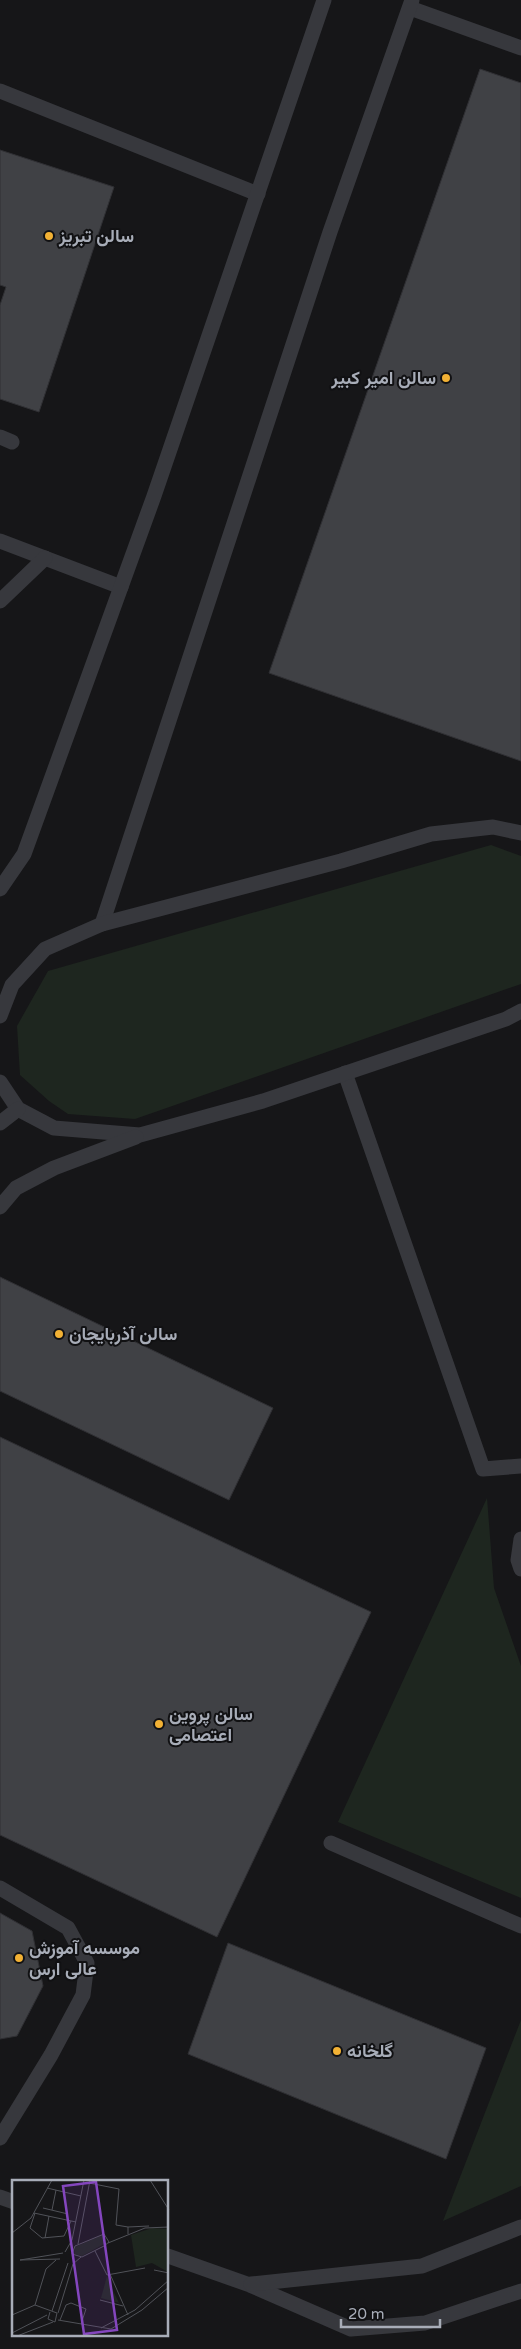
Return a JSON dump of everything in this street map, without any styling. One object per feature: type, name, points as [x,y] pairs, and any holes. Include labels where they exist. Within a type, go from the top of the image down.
[{"type":"lane","points":[[0,889],[24,854],[121,587],[324,0]]},
{"type":"lane","points":[[102,924],[330,232],[411,4],[521,48]]},
{"type":"lane","points":[[0,91],[258,194]]},
{"type":"lane","points":[[0,540],[121,587]]},
{"type":"lane","points":[[0,601],[45,558]]},
{"type":"lane","points":[[0,1016],[6,988],[45,948],[102,924],[341,861],[432,834],[493,827],[521,833]]},
{"type":"lane","points":[[0,1207],[16,1188],[54,1168],[140,1135],[263,1101],[506,1019],[521,1011]]},
{"type":"lane","points":[[345,1073],[483,1469],[521,1466]]},
{"type":"lane","points":[[0,1082],[18,1109],[54,1128],[140,1135]]},
{"type":"lane","points":[[0,1123],[18,1109]]},
{"type":"lane","points":[[521,1539],[518,1560],[521,1569]]},
{"type":"lane","points":[[331,1844],[521,1926]]},
{"type":"lane","points":[[0,1888],[68,1928],[88,1963],[83,1995],[52,2055],[0,2138]]},
{"type":"lane","points":[[0,2197],[12,2201]]},
{"type":"lane","points":[[250,2284],[422,2266],[521,2227]]},
{"type":"lane","points":[[169,2256],[250,2284],[351,2329],[425,2323],[521,2291]]},
{"type":"shaded area","points":[[491,845],[521,856],[521,984],[135,1119],[68,1114],[49,1101],[20,1075],[17,1026],[48,971]]},
{"type":"shaded area","points":[[487,1498],[494,1588],[521,1666],[521,1898],[338,1822]]},
{"type":"shaded area","points":[[521,2020],[521,2186],[443,2221]]},
{"type":"building","name":"سالن امیر کبیر","points":[[480,69],[521,83],[521,761],[269,673]]},
{"type":"building","name":"سالن تبریز","points":[[0,150],[114,187],[39,412],[0,399],[0,305],[6,287],[0,285]]},
{"type":"building","name":"سالن آذربایجان","points":[[0,1277],[273,1408],[229,1500],[0,1391]]},
{"type":"building","name":"سالن پروین اعتصامی","points":[[0,1437],[371,1612],[217,1937],[0,1835]]},
{"type":"building","name":"موسسه آموزش عالی ارس","points":[[0,1913],[32,1931],[43,1986],[17,2036],[0,2039]]},
{"type":"building","name":"گلخانه","points":[[228,1943],[486,2048],[446,2159],[188,2054]]},
{"type":"place","name":"سالن تبریز","points":[[49,236]]},
{"type":"place","name":"سالن امیر کبیر","points":[[446,378]]},
{"type":"place","name":"سالن آذربایجان","points":[[59,1334]]},
{"type":"place","name":"سالن پروین اعتصامی","points":[[159,1724]]},
{"type":"place","name":"موسسه آموزش عالی ارس","points":[[19,1958]]},
{"type":"place","name":"گلخانه","points":[[337,2051]]}]
